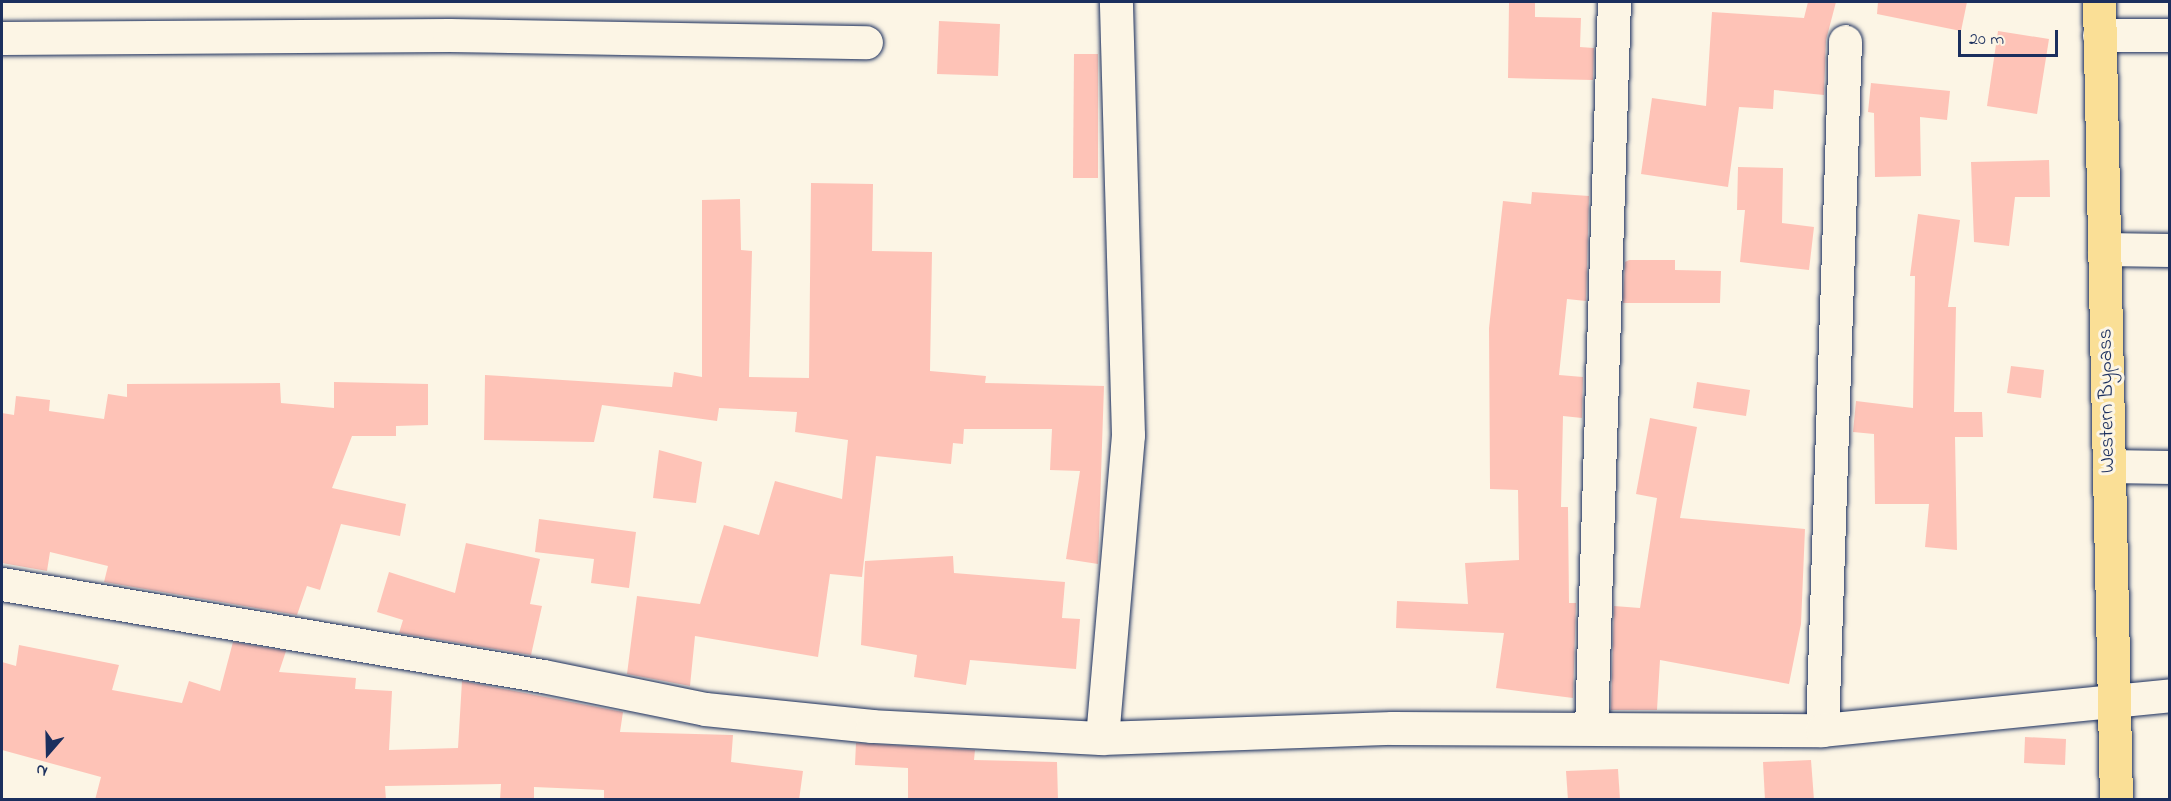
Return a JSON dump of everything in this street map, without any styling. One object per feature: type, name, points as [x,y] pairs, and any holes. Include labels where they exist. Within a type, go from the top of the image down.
[{"type":"main road","name":"Western Bypass","points":[[2099,2],[2116,800]]},
{"type":"street","points":[[1102,738],[1128,435],[1116,2]]},
{"type":"street","points":[[1592,728],[1614,2]]},
{"type":"street","points":[[2,38],[449,35],[866,42]]},
{"type":"street","points":[[2099,35],[2169,35]]},
{"type":"street","points":[[1822,730],[1845,41]]},
{"type":"street","points":[[2104,249],[2169,250]]},
{"type":"street","points":[[2109,466],[2169,467]]},
{"type":"street","points":[[2,585],[543,676],[705,709],[872,726],[1102,738],[1592,728],[1822,730],[2114,697],[2169,695]]},
{"type":"building","points":[[1509,2],[1535,2],[1535,17],[1581,18],[1580,47],[1594,48],[1593,80],[1508,78]]},
{"type":"building","points":[[1808,2],[1836,2],[1826,40],[1824,95],[1774,90],[1773,109],[1739,107],[1728,187],[1641,174],[1652,98],[1706,106],[1712,12],[1804,18]]},
{"type":"building","points":[[1878,2],[1967,2],[1961,31],[1877,14]]},
{"type":"building","points":[[939,21],[1000,24],[998,76],[937,74]]},
{"type":"building","points":[[1998,31],[2049,39],[2037,114],[1987,106]]},
{"type":"building","points":[[1074,54],[1098,54],[1098,178],[1073,178]]},
{"type":"building","points":[[1871,83],[1950,91],[1947,120],[1920,117],[1921,176],[1875,177],[1874,113],[1868,112]]},
{"type":"building","points":[[2049,160],[2050,197],[2015,197],[2009,246],[1974,242],[1971,162]]},
{"type":"building","points":[[1738,167],[1783,168],[1782,223],[1814,227],[1809,270],[1740,262],[1745,210],[1737,210]]},
{"type":"building","points":[[811,183],[873,184],[872,251],[932,252],[930,371],[986,376],[985,383],[1104,386],[1098,564],[1066,559],[1080,471],[1050,470],[1052,429],[964,429],[963,444],[953,443],[951,464],[876,456],[862,577],[830,574],[818,657],[695,636],[690,686],[627,674],[637,596],[700,604],[724,525],[759,535],[775,481],[842,499],[848,440],[795,432],[797,412],[719,408],[717,421],[602,405],[594,442],[484,440],[485,375],[672,387],[674,372],[702,377],[702,200],[740,199],[741,250],[752,251],[749,377],[809,378]]},
{"type":"building","points":[[1532,192],[1589,196],[1586,301],[1567,299],[1559,375],[1583,377],[1582,418],[1563,416],[1561,507],[1568,507],[1569,603],[1576,603],[1573,698],[1496,688],[1504,633],[1396,628],[1397,601],[1468,604],[1465,563],[1519,560],[1518,490],[1490,489],[1489,328],[1503,201],[1531,204]]},
{"type":"building","points":[[1918,214],[1960,220],[1948,307],[1956,307],[1954,412],[1982,412],[1983,437],[1955,437],[1957,550],[1925,547],[1929,504],[1875,504],[1874,434],[1853,432],[1856,401],[1913,408],[1915,276],[1910,276]]},
{"type":"building","points":[[1629,260],[1675,260],[1675,270],[1721,271],[1720,303],[1623,303],[1625,262]]},
{"type":"building","points":[[2011,366],[2044,370],[2041,398],[2007,393]]},
{"type":"building","points":[[334,382],[428,384],[428,425],[396,426],[396,436],[352,436],[332,488],[406,504],[400,536],[341,524],[320,590],[307,586],[297,615],[104,582],[108,566],[50,552],[47,571],[2,563],[2,413],[14,415],[16,396],[50,400],[49,411],[104,419],[108,394],[127,397],[127,384],[280,383],[281,403],[334,408]]},
{"type":"building","points":[[1697,382],[1750,390],[1746,416],[1693,408]]},
{"type":"building","points":[[1650,418],[1697,427],[1680,518],[1805,529],[1801,624],[1789,684],[1660,660],[1657,710],[1611,710],[1614,606],[1640,608],[1657,498],[1636,494]]},
{"type":"building","points":[[659,450],[702,462],[696,503],[653,498]]},
{"type":"building","points":[[539,519],[636,532],[629,588],[591,583],[594,559],[535,552]]},
{"type":"building","points":[[466,543],[540,559],[530,604],[542,606],[531,655],[399,633],[403,620],[377,612],[389,572],[455,593]]},
{"type":"building","points":[[953,556],[954,573],[1065,582],[1062,618],[1080,619],[1076,669],[970,660],[966,685],[914,677],[917,655],[861,645],[865,561]]},
{"type":"building","points":[[233,642],[286,651],[279,672],[356,678],[355,689],[392,691],[389,750],[458,748],[462,681],[623,712],[620,732],[733,735],[731,762],[803,771],[799,800],[604,800],[604,790],[534,787],[534,800],[500,800],[501,784],[385,786],[386,800],[95,800],[101,777],[2,750],[2,662],[16,666],[19,645],[119,665],[112,690],[182,703],[189,681],[220,691]]},
{"type":"building","points":[[2025,737],[2066,739],[2065,765],[2024,763]]},
{"type":"building","points":[[856,743],[975,750],[974,760],[1057,762],[1058,800],[908,800],[908,768],[855,765]]},
{"type":"building","points":[[1811,760],[1814,800],[1765,800],[1763,762]]},
{"type":"building","points":[[1618,769],[1620,800],[1568,800],[1566,771]]}]
